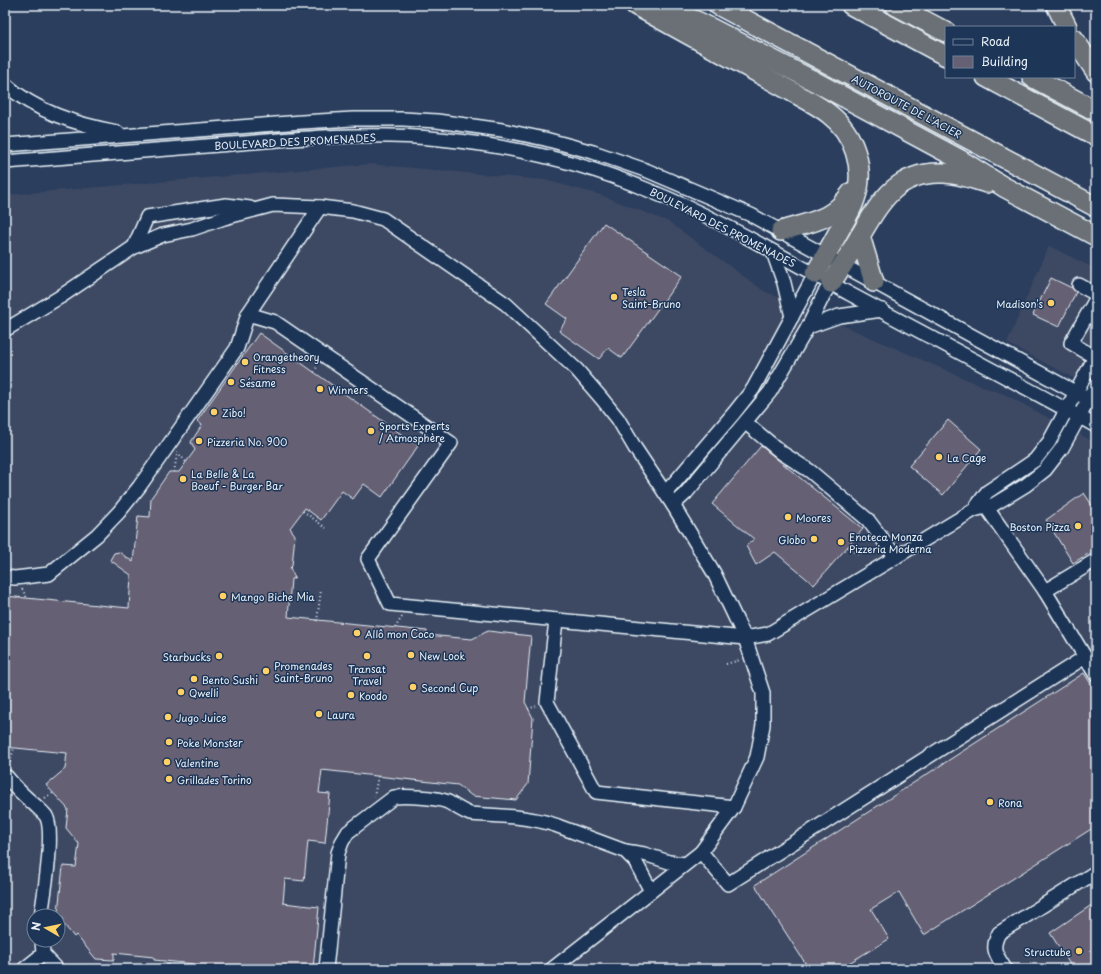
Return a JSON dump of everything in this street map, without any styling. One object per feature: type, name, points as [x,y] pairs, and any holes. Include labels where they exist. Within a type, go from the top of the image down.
[{"type":"highway","points":[[635,5],[778,83],[829,114],[844,129],[850,139],[857,159],[859,178],[853,205],[826,255],[823,279]]},
{"type":"highway","points":[[659,5],[701,23],[812,80],[959,159],[1004,188],[1096,236]]},
{"type":"highway","name":"AUTOROUTE DE L'ACIER","points":[[718,5],[1096,207]]},
{"type":"highway","points":[[851,5],[945,55]]},
{"type":"highway","points":[[895,5],[945,31]]},
{"type":"highway","points":[[1056,5],[1066,26]]},
{"type":"highway","points":[[1075,40],[1096,72]]},
{"type":"highway","points":[[988,78],[1096,136]]},
{"type":"highway","points":[[1034,78],[1096,111]]},
{"type":"highway","points":[[823,279],[843,265],[875,209],[884,197],[896,187],[914,177],[930,173],[943,173],[1004,188]]},
{"type":"highway","points":[[781,231],[815,222],[833,212],[852,193],[859,178]]},
{"type":"highway","points":[[860,236],[874,282]]},
{"type":"street","points":[[5,84],[25,99],[52,113],[92,126],[134,135]]},
{"type":"street","name":"BOULEVARD DES PROMENADES","points":[[5,145],[296,122],[354,119],[415,120],[476,126],[545,139],[611,158],[648,171],[751,215],[1092,401]]},
{"type":"street","name":"BOULEVARD DES PROMENADES","points":[[6,163],[329,136],[390,136],[458,141],[536,154],[570,162],[616,177],[677,202],[882,310],[1096,426]]},
{"type":"street","points":[[5,330],[55,300],[134,247],[163,235],[272,205],[320,207],[353,211],[383,219],[512,308],[577,370],[618,419],[714,573],[745,638],[763,693],[763,725],[757,757],[734,806],[701,852],[552,969]]},
{"type":"street","points":[[134,247],[147,217],[226,206],[259,209]]},
{"type":"street","points":[[5,577],[15,578],[49,574],[97,534],[119,512],[139,488],[237,348],[248,314],[320,207]]},
{"type":"street","points":[[773,252],[784,283],[792,317]]},
{"type":"street","points":[[665,493],[734,413],[753,388],[792,317],[823,279]]},
{"type":"street","points":[[673,505],[686,493],[746,423],[774,387],[808,327],[824,294],[823,279]]},
{"type":"street","points":[[1079,285],[1096,294]]},
{"type":"street","points":[[981,506],[987,492],[1030,464],[1049,442],[1075,392],[1095,358],[1071,343],[1096,299]]},
{"type":"street","points":[[808,327],[839,316],[882,310]]},
{"type":"street","points":[[248,314],[275,322],[451,443],[368,559],[390,604],[745,638],[768,634],[981,506],[993,505],[1034,479],[1045,470],[1058,454],[1080,417],[1092,401],[1096,386]]},
{"type":"street","points":[[746,423],[782,453],[810,471],[868,520],[896,557]]},
{"type":"street","points":[[981,506],[1045,591],[1096,675]]},
{"type":"street","points":[[1045,591],[1096,560]]},
{"type":"street","points":[[556,620],[547,702],[596,792],[734,806]]},
{"type":"street","points":[[701,852],[728,884],[1085,656]]},
{"type":"street","points":[[6,777],[34,805],[42,810],[47,818],[50,832],[42,908]]},
{"type":"street","points":[[326,969],[338,853],[342,842],[348,832],[394,797],[403,796],[447,802],[463,812],[470,814],[545,821],[625,851],[644,854],[668,862],[685,864]]},
{"type":"street","points":[[625,851],[635,861],[651,891]]},
{"type":"street","points":[[1005,969],[994,951],[994,942],[999,933],[1096,872]]},
{"type":"street","points":[[42,948],[42,954],[57,969]]},
{"type":"street","points":[[24,969],[42,954]]},
{"type":"path","points":[[174,472],[177,452]]},
{"type":"path","points":[[303,511],[326,528]]},
{"type":"path","points":[[848,547],[859,555],[871,547]]},
{"type":"path","points":[[317,620],[321,590]]},
{"type":"path","points":[[6,777],[9,760],[14,748]]},
{"type":"path","points":[[167,969],[168,961]]},
{"type":"shaded area","points":[[370,164],[545,180],[601,195],[669,222],[764,291],[989,389],[1004,394],[1096,443],[1096,969],[5,969],[5,195]]},
{"type":"shaded area","points":[[1049,246],[1096,269],[1096,390],[1007,343]]},
{"type":"building","points":[[604,223],[682,276],[622,358],[608,348],[599,359],[559,331],[567,319],[546,304]]},
{"type":"building","points":[[1051,278],[1072,288],[1076,292],[1059,327],[1033,315]]},
{"type":"building","name":"Promenades Saint-Bruno","points":[[259,333],[418,446],[382,497],[364,484],[353,499],[342,491],[321,520],[305,508],[290,528],[295,535],[292,566],[290,568],[295,578],[291,579],[288,617],[427,631],[427,635],[472,639],[488,631],[531,636],[525,702],[533,718],[528,784],[516,800],[472,796],[458,785],[322,770],[319,793],[330,794],[325,843],[308,841],[304,881],[285,879],[283,903],[319,907],[313,969],[194,969],[194,964],[154,960],[154,957],[114,953],[114,960],[96,959],[76,935],[74,937],[66,927],[66,908],[58,908],[63,866],[76,867],[79,844],[66,828],[68,809],[46,785],[65,769],[67,753],[5,747],[5,596],[129,608],[131,575],[110,560],[114,553],[119,552],[133,562],[138,516],[150,517],[151,498],[169,472],[179,472],[195,450],[191,442],[202,425],[197,421]]},
{"type":"building","points":[[948,420],[981,449],[943,495],[909,466]]},
{"type":"building","points":[[761,446],[863,529],[814,585],[775,552],[756,565],[746,546],[754,539],[712,504]]},
{"type":"building","points":[[1084,493],[1096,511],[1096,549],[1073,563],[1046,520]]},
{"type":"building","name":"Rona","points":[[1084,673],[1096,692],[1096,769],[1092,771],[1096,778],[1096,826],[924,935],[899,892],[871,909],[889,939],[839,969],[809,969],[755,885]]},
{"type":"building","name":"Structube","points":[[1093,904],[1096,909],[1096,969],[1073,969],[1050,933]]},
{"type":"place","name":"Tesla Saint-Bruno","points":[[614,297]]},
{"type":"place","name":"Madison's","points":[[1051,303]]},
{"type":"place","name":"Orangetheory Fitness","points":[[245,362]]},
{"type":"place","name":"Sésame","points":[[231,382]]},
{"type":"place","name":"Winners","points":[[320,389]]},
{"type":"place","name":"Zibo!","points":[[214,412]]},
{"type":"place","name":"Sports Experts / Atmosphère","points":[[371,431]]},
{"type":"place","name":"Pizzeria No. 900","points":[[199,441]]},
{"type":"place","name":"La Cage","points":[[939,457]]},
{"type":"place","name":"La Belle & La Boeuf - Burger Bar","points":[[183,479]]},
{"type":"place","name":"Moores","points":[[788,517]]},
{"type":"place","name":"Boston Pizza","points":[[1078,526]]},
{"type":"place","name":"Globo","points":[[814,539]]},
{"type":"place","name":"Enoteca Monza Pizzeria Moderna","points":[[841,542]]},
{"type":"place","name":"Mango Biche Mia","points":[[223,596]]},
{"type":"place","name":"Allô mon Coco","points":[[357,633]]},
{"type":"place","name":"New Look","points":[[411,655]]},
{"type":"place","name":"Starbucks","points":[[219,656]]},
{"type":"place","name":"Transat Travel","points":[[367,656]]},
{"type":"place","name":"Promenades Saint-Bruno","points":[[266,671]]},
{"type":"place","name":"Bento Sushi","points":[[194,679]]},
{"type":"place","name":"Second Cup","points":[[413,687]]},
{"type":"place","name":"Qwelli","points":[[181,692]]},
{"type":"place","name":"Koodo","points":[[351,695]]},
{"type":"place","name":"Laura","points":[[319,714]]},
{"type":"place","name":"Jugo Juice","points":[[168,717]]},
{"type":"place","name":"Poke Monster","points":[[169,742]]},
{"type":"place","name":"Valentine","points":[[167,762]]},
{"type":"place","name":"Grillades Torino","points":[[169,779]]},
{"type":"place","name":"Rona","points":[[990,802]]},
{"type":"place","name":"Structube","points":[[1079,951]]}]
